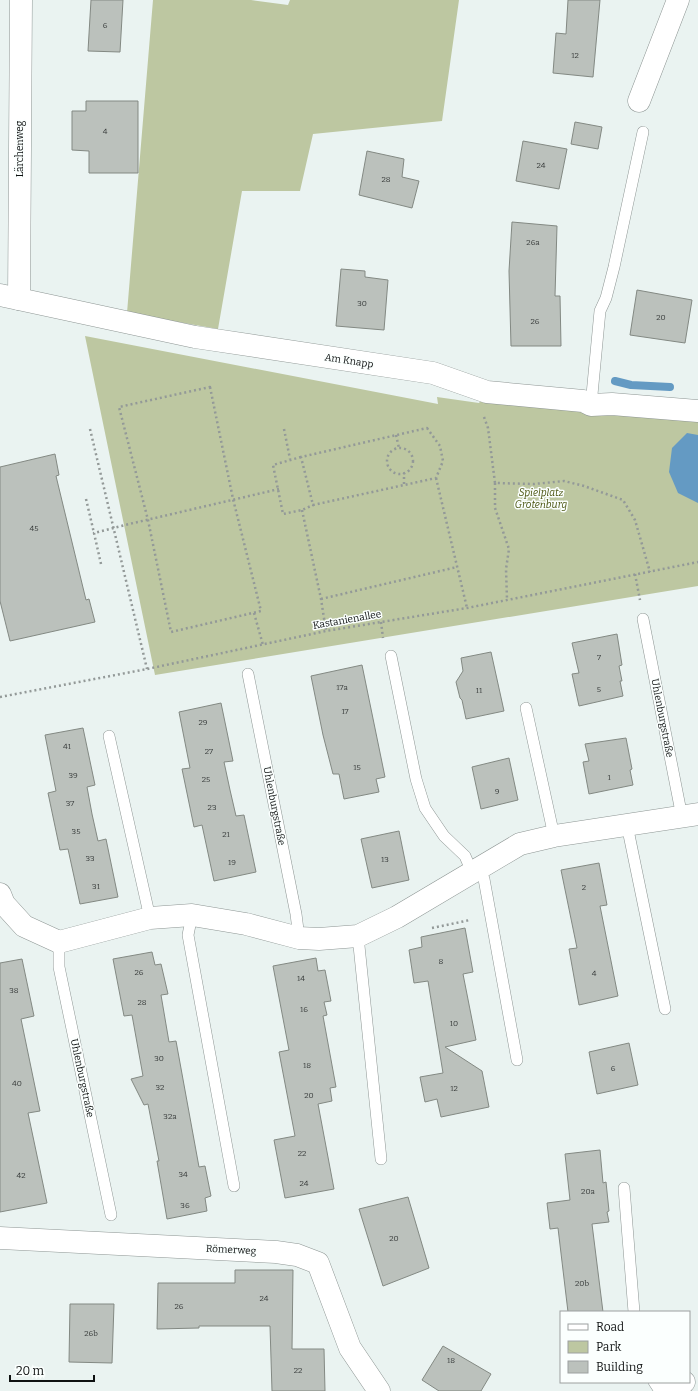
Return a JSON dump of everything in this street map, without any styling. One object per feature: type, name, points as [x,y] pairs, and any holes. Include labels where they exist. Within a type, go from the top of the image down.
[{"type":"street","name":"Lärchenweg","points":[[10,297],[21,0]]},
{"type":"street","points":[[639,101],[678,0]]},
{"type":"street","name":"Am Knapp","points":[[10,297],[194,337],[433,373],[486,392],[583,401],[591,405],[612,404],[698,411]]},
{"type":"street","name":"Uhlenburgstraße","points":[[59,942],[150,918],[192,915],[246,924],[299,938],[319,939],[358,936],[397,917],[520,844],[554,836],[690,816]]},
{"type":"street","points":[[0,894],[4,904],[24,926],[59,942]]},
{"type":"street","name":"Römerweg","points":[[0,1238],[276,1252],[297,1256],[318,1263],[350,1348],[379,1391]]},
{"type":"street","points":[[668,1391],[682,1383]]},
{"type":"lane","points":[[591,405],[600,311],[606,298],[614,266],[643,132]]},
{"type":"lane","name":"Uhlenburgstraße","points":[[643,619],[690,816]]},
{"type":"lane","points":[[391,656],[416,779],[425,808],[444,836],[466,856],[475,870],[484,879],[517,1060]]},
{"type":"lane","name":"Uhlenburgstraße","points":[[248,674],[296,914],[299,938]]},
{"type":"lane","points":[[526,708],[554,836]]},
{"type":"lane","points":[[109,736],[150,918]]},
{"type":"lane","points":[[627,825],[666,1009]]},
{"type":"lane","points":[[192,915],[188,935],[234,1186]]},
{"type":"lane","points":[[358,936],[381,1159]]},
{"type":"lane","name":"Uhlenburgstraße","points":[[59,942],[59,967],[111,1214]]},
{"type":"lane","points":[[624,1188],[634,1311]]},
{"type":"path","points":[[210,387],[233,499],[261,611],[171,632],[148,520],[119,407],[210,387]]},
{"type":"path","points":[[486,392],[481,407],[488,428],[495,483],[495,508],[509,549],[506,569],[507,599]]},
{"type":"path","points":[[90,428],[148,670]]},
{"type":"path","points":[[436,478],[312,505],[302,510],[283,514],[273,465],[301,457],[427,428],[440,446],[443,461],[436,478],[467,608]]},
{"type":"path","points":[[284,429],[290,460]]},
{"type":"path","points":[[396,435],[398,448]]},
{"type":"path","points":[[398,448],[409,452],[412,457],[411,467],[400,473],[391,470],[387,463],[390,452],[398,448]]},
{"type":"path","points":[[301,457],[312,505]]},
{"type":"path","points":[[404,472],[404,484]]},
{"type":"path","points":[[495,483],[534,484],[564,481],[584,486],[623,500],[635,520],[650,572]]},
{"type":"path","points":[[94,533],[279,489]]},
{"type":"path","points":[[86,499],[101,564]]},
{"type":"path","points":[[302,510],[321,599],[326,631]]},
{"type":"path","name":"Kastanienallee","points":[[0,697],[148,670],[326,631],[467,608],[698,562]]},
{"type":"path","points":[[321,599],[457,566]]},
{"type":"path","points":[[635,574],[643,619]]},
{"type":"path","points":[[254,613],[263,644]]},
{"type":"path","points":[[425,929],[490,916]]},
{"type":"green space","points":[[153,0],[251,0],[288,5],[290,0],[459,0],[442,121],[313,134],[300,191],[242,191],[218,329],[127,313]]},
{"type":"green space","name":"Spielplatz Grotenburg","points":[[85,336],[438,404],[437,397],[479,403],[487,392],[698,421],[698,586],[155,675]]},
{"type":"water","points":[[687,433],[698,435],[698,503],[678,493],[669,472],[672,448]]},
{"type":"building","points":[[91,0],[123,0],[120,52],[88,51]]},
{"type":"building","points":[[568,0],[600,0],[593,77],[553,73],[556,33],[566,34]]},
{"type":"building","points":[[86,101],[138,101],[138,173],[89,173],[89,151],[72,150],[72,111],[86,111]]},
{"type":"building","points":[[575,122],[602,127],[598,149],[571,144]]},
{"type":"building","points":[[523,141],[567,149],[559,189],[516,181]]},
{"type":"building","points":[[367,151],[404,159],[402,177],[419,181],[412,208],[359,195]]},
{"type":"building","points":[[512,222],[557,226],[555,296],[560,296],[561,346],[511,346],[509,271]]},
{"type":"building","points":[[341,269],[365,271],[365,277],[388,280],[384,330],[336,326]]},
{"type":"building","points":[[637,290],[692,300],[685,343],[630,335]]},
{"type":"building","points":[[55,454],[59,475],[56,476],[86,600],[89,599],[95,622],[10,641],[0,601],[0,467]]},
{"type":"building","points":[[617,634],[622,665],[619,666],[623,696],[579,706],[572,674],[579,673],[572,643]]},
{"type":"building","points":[[491,652],[504,711],[466,719],[456,682],[463,671],[461,658]]},
{"type":"building","points":[[362,665],[385,777],[376,779],[379,792],[344,799],[339,774],[333,774],[323,735],[311,676]]},
{"type":"building","points":[[221,703],[233,761],[224,762],[236,816],[244,815],[256,872],[214,881],[202,825],[194,827],[182,769],[190,768],[179,712]]},
{"type":"building","points":[[83,728],[95,785],[87,787],[92,814],[98,841],[106,839],[118,897],[80,904],[68,849],[60,850],[48,793],[56,791],[45,735]]},
{"type":"building","points":[[626,738],[632,769],[630,770],[633,785],[589,794],[583,762],[589,761],[585,744]]},
{"type":"building","points":[[509,758],[518,800],[481,809],[472,767]]},
{"type":"building","points":[[399,831],[409,880],[372,888],[361,839]]},
{"type":"building","points":[[599,863],[607,905],[600,906],[618,996],[579,1005],[569,949],[577,948],[561,870]]},
{"type":"building","points":[[465,928],[473,972],[463,974],[476,1040],[445,1047],[482,1071],[489,1107],[441,1117],[437,1099],[425,1102],[420,1077],[443,1073],[428,981],[414,983],[409,950],[422,947],[421,937]]},
{"type":"building","points":[[152,952],[155,965],[161,964],[168,994],[161,995],[169,1042],[176,1041],[199,1167],[205,1166],[211,1196],[205,1198],[207,1211],[167,1219],[157,1161],[159,1161],[148,1104],[144,1105],[131,1079],[143,1076],[132,1015],[124,1016],[113,959]]},
{"type":"building","points":[[316,958],[318,971],[325,970],[331,1001],[324,1002],[327,1015],[323,1016],[336,1087],[330,1088],[332,1101],[318,1104],[334,1189],[285,1198],[274,1140],[295,1136],[279,1052],[289,1050],[273,966]]},
{"type":"building","points":[[22,959],[34,1016],[21,1019],[40,1111],[28,1113],[47,1203],[0,1212],[0,963]]},
{"type":"building","points":[[629,1043],[638,1085],[597,1094],[589,1052]]},
{"type":"building","points":[[600,1150],[603,1183],[606,1182],[609,1211],[607,1212],[609,1222],[592,1224],[603,1311],[568,1311],[558,1228],[550,1229],[547,1203],[570,1200],[565,1154]]},
{"type":"building","points":[[408,1197],[429,1268],[383,1286],[359,1209]]},
{"type":"building","points":[[235,1270],[293,1270],[292,1349],[324,1349],[325,1391],[272,1391],[270,1326],[199,1326],[199,1328],[157,1329],[158,1283],[235,1283]]},
{"type":"building","points":[[70,1304],[114,1304],[112,1363],[69,1362]]},
{"type":"building","points":[[443,1346],[491,1374],[481,1391],[439,1391],[422,1380]]},
{"type":"waterway","points":[[615,381],[631,385],[670,387]]}]
